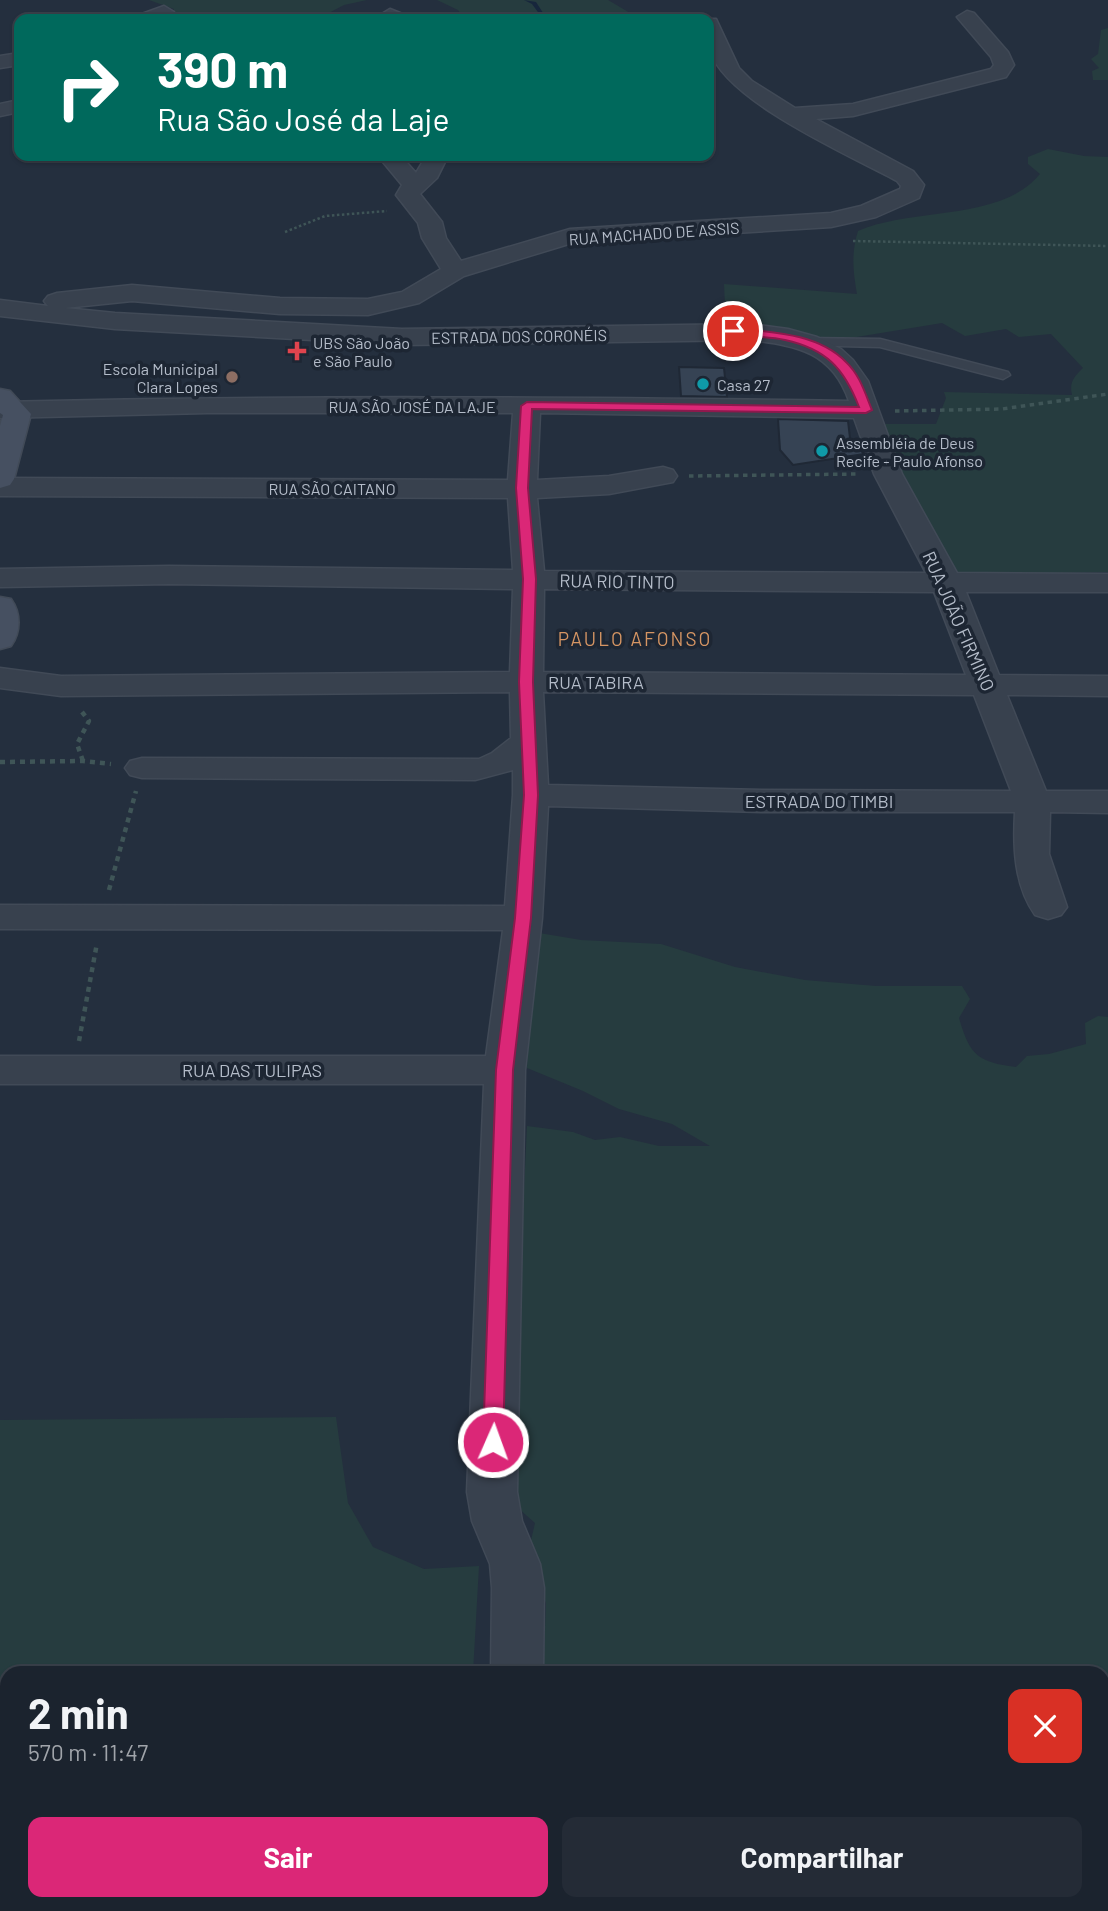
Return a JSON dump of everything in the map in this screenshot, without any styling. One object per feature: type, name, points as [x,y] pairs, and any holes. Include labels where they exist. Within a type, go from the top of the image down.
[{"type":"street","points":[[791,116],[853,110],[999,73],[1004,65],[1001,56],[967,17]]},
{"type":"street","name":"RUA MACHADO DE ASSIS","points":[[1,309],[107,293],[178,295],[280,306],[368,307],[410,298],[455,271],[570,236],[831,220],[868,212],[911,193],[913,185],[905,176],[791,116],[745,85],[731,71],[714,34]]},
{"type":"street","points":[[393,161],[415,186]]},
{"type":"street","points":[[435,161],[429,173],[408,191],[408,195],[430,222],[434,238],[455,271]]},
{"type":"street","name":"ESTRADA DOS CORONÉIS","points":[[1,309],[116,321],[402,337],[715,331],[795,339]]},
{"type":"street","name":"RUA JOÃO FIRMINO","points":[[795,339],[832,355],[855,381],[888,474],[946,582],[963,632],[989,686],[1033,802],[1031,854],[1048,908]]},
{"type":"street","points":[[0,479],[17,420],[5,405]]},
{"type":"street","name":"RUA SÃO JOSÉ DA LAJE","points":[[5,405],[866,410]]},
{"type":"street","points":[[517,1666],[518,1588],[514,1564],[497,1521],[492,1492],[505,1070],[523,918],[531,795],[526,682],[529,579],[522,488],[527,406]]},
{"type":"street","name":"RUA SÃO CAITANO","points":[[0,487],[580,488],[663,476]]},
{"type":"street","name":"RUA RIO TINTO","points":[[0,578],[169,575],[680,582],[1108,583]]},
{"type":"street","points":[[0,606],[3,625],[0,639]]},
{"type":"street","name":"RUA TABIRA","points":[[0,678],[61,686],[526,682],[1108,686]]},
{"type":"street","points":[[142,768],[475,770],[507,762],[529,740]]},
{"type":"street","name":"ESTRADA DO TIMBI","points":[[531,795],[762,801],[1108,802]]},
{"type":"street","points":[[0,917],[523,918]]},
{"type":"street","name":"RUA DAS TULIPAS","points":[[0,1070],[505,1070]]},
{"type":"lane","points":[[795,339],[880,344],[1003,375]]},
{"type":"path","points":[[285,232],[325,216],[341,213],[420,210]]},
{"type":"path","points":[[866,410],[1000,411],[1065,404],[1108,394]]},
{"type":"path","points":[[663,476],[888,474]]},
{"type":"path","points":[[61,686],[89,721],[77,744],[83,761]]},
{"type":"path","points":[[0,762],[83,761],[142,768]]},
{"type":"green space","points":[[149,0],[367,0],[344,5],[327,14],[173,14],[174,9]]},
{"type":"green space","points":[[437,0],[608,0],[630,14],[461,14]]},
{"type":"green space","points":[[1108,28],[1108,80],[1093,80],[1092,71],[1099,68],[1091,59],[1098,54],[1101,30]]},
{"type":"green space","points":[[1048,149],[1084,156],[1108,157],[1108,572],[951,575],[903,483],[880,424],[936,424],[946,398],[944,392],[1072,395],[1073,380],[1083,368],[1051,334],[1019,337],[1006,329],[965,336],[942,323],[826,342],[726,327],[724,284],[857,294],[853,262],[858,231],[880,224],[955,212],[1003,200],[1023,189],[1040,174],[1028,164],[1028,157]]},
{"type":"green space","points":[[533,932],[581,940],[661,944],[735,967],[805,980],[876,986],[962,986],[970,999],[959,1018],[972,1049],[977,1055],[993,1063],[1016,1067],[1027,1056],[1049,1054],[1086,1044],[1085,1023],[1098,1016],[1108,1017],[1108,1666],[543,1666],[546,1603],[527,1558],[535,1523],[518,1508],[510,1488],[527,1126],[573,1132],[595,1140],[620,1137],[659,1146],[710,1146],[672,1124],[619,1109],[527,1068]]},
{"type":"green space","points":[[336,1417],[348,1503],[373,1547],[424,1569],[479,1566],[473,1666],[0,1666],[0,1420]]},
{"type":"building","name":"Casa 27","points":[[679,367],[724,368],[727,397],[681,396]]},
{"type":"building","points":[[778,419],[848,421],[850,438],[864,454],[793,465],[780,450]]},
{"type":"waterway","points":[[526,0],[534,3],[542,14]]},
{"type":"place","name":"UBS São João e São Paulo","points":[[297,351]]},
{"type":"place","name":"Escola Municipal Clara Lopes","points":[[232,377]]},
{"type":"place","name":"Casa 27","points":[[703,384]]},
{"type":"place","name":"Assembléia de Deus Recife - Paulo Afonso","points":[[822,451]]},
{"type":"district","name":"PAULO AFONSO","points":[[635,638]]},
{"type":"route","points":[[493,1442],[505,1070],[523,918],[531,795],[526,682],[529,579],[522,488],[527,406],[866,410],[855,381],[832,355],[788,337],[733,331]]}]
